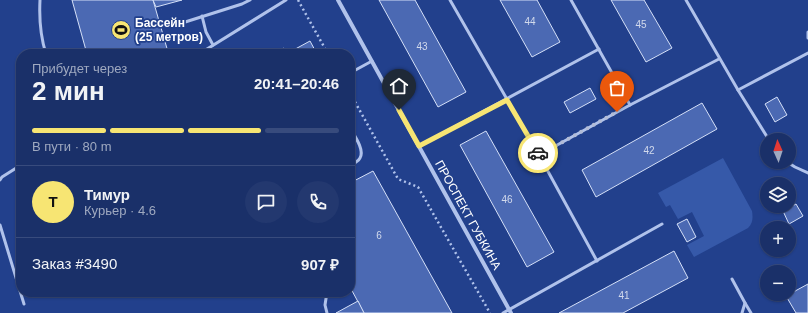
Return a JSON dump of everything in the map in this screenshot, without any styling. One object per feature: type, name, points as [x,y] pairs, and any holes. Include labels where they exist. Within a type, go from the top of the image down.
[{"type":"street","name":"ПРОСПЕКТ ГУБКИНА","points":[[338,0],[510,311]]},
{"type":"lane","points":[[40,0],[40,30],[45,49]]},
{"type":"lane","points":[[182,23],[242,4],[250,0]]},
{"type":"lane","points":[[207,49],[286,0]]},
{"type":"lane","points":[[450,0],[539,155],[597,261]]},
{"type":"lane","points":[[572,0],[630,105]]},
{"type":"lane","points":[[686,0],[719,59],[765,133]]},
{"type":"lane","points":[[202,16],[208,36],[214,45]]},
{"type":"lane","points":[[808,32],[808,38]]},
{"type":"lane","points":[[419,146],[507,100],[599,49]]},
{"type":"lane","points":[[738,90],[808,53]]},
{"type":"lane","points":[[539,155],[630,105],[719,59]]},
{"type":"lane","points":[[355,71],[372,61]]},
{"type":"lane","points":[[355,137],[362,153],[360,158],[355,162]]},
{"type":"lane","points":[[0,180],[2,177],[16,168]]},
{"type":"lane","points":[[796,168],[808,173]]},
{"type":"lane","points":[[503,313],[510,311],[662,224]]},
{"type":"lane","points":[[0,225],[16,278]]},
{"type":"lane","points":[[732,279],[751,313]]},
{"type":"lane","points":[[22,297],[24,304]]},
{"type":"lane","points":[[326,297],[325,305],[327,313]]},
{"type":"lane","points":[[742,313],[745,303]]},
{"type":"path","points":[[298,0],[325,49]]},
{"type":"path","points":[[355,102],[398,178],[418,187],[490,313]]},
{"type":"shaded area","points":[[723,158],[752,211],[752,222],[748,228],[694,257],[687,245],[704,236],[692,212],[678,219],[670,205],[666,207],[658,193]]},
{"type":"building","name":"Бассейн (25 метров)","points":[[72,0],[153,0],[167,49],[86,49]]},
{"type":"building","points":[[153,0],[182,0],[156,7]]},
{"type":"building","points":[[379,0],[415,0],[466,92],[438,107]]},
{"type":"building","points":[[500,0],[537,0],[560,42],[532,57]]},
{"type":"building","points":[[611,0],[644,0],[672,48],[646,62]]},
{"type":"building","points":[[310,41],[314,49],[295,49]]},
{"type":"building","points":[[590,88],[596,99],[570,113],[564,102]]},
{"type":"building","points":[[777,97],[787,115],[775,122],[765,104]]},
{"type":"building","points":[[702,103],[717,129],[596,197],[582,170]]},
{"type":"building","points":[[486,131],[554,252],[527,267],[460,145]]},
{"type":"building","points":[[373,171],[452,313],[364,313],[355,296],[355,180]]},
{"type":"building","points":[[796,204],[803,216],[794,221],[788,221],[784,213],[796,213]]},
{"type":"building","points":[[687,219],[696,237],[687,242],[677,224]]},
{"type":"building","points":[[674,251],[688,278],[623,313],[559,313]]},
{"type":"building","points":[[808,284],[808,313],[796,313],[789,301],[796,301],[796,291]]},
{"type":"building","points":[[358,301],[364,313],[336,313]]},
{"type":"way so far","points":[[538,153],[539,155],[617,112]]},
{"type":"place","name":"Бассейн (25 метров)","points":[[121,30]]},
{"type":"route","points":[[399,110],[419,146],[507,100],[538,153]]}]
